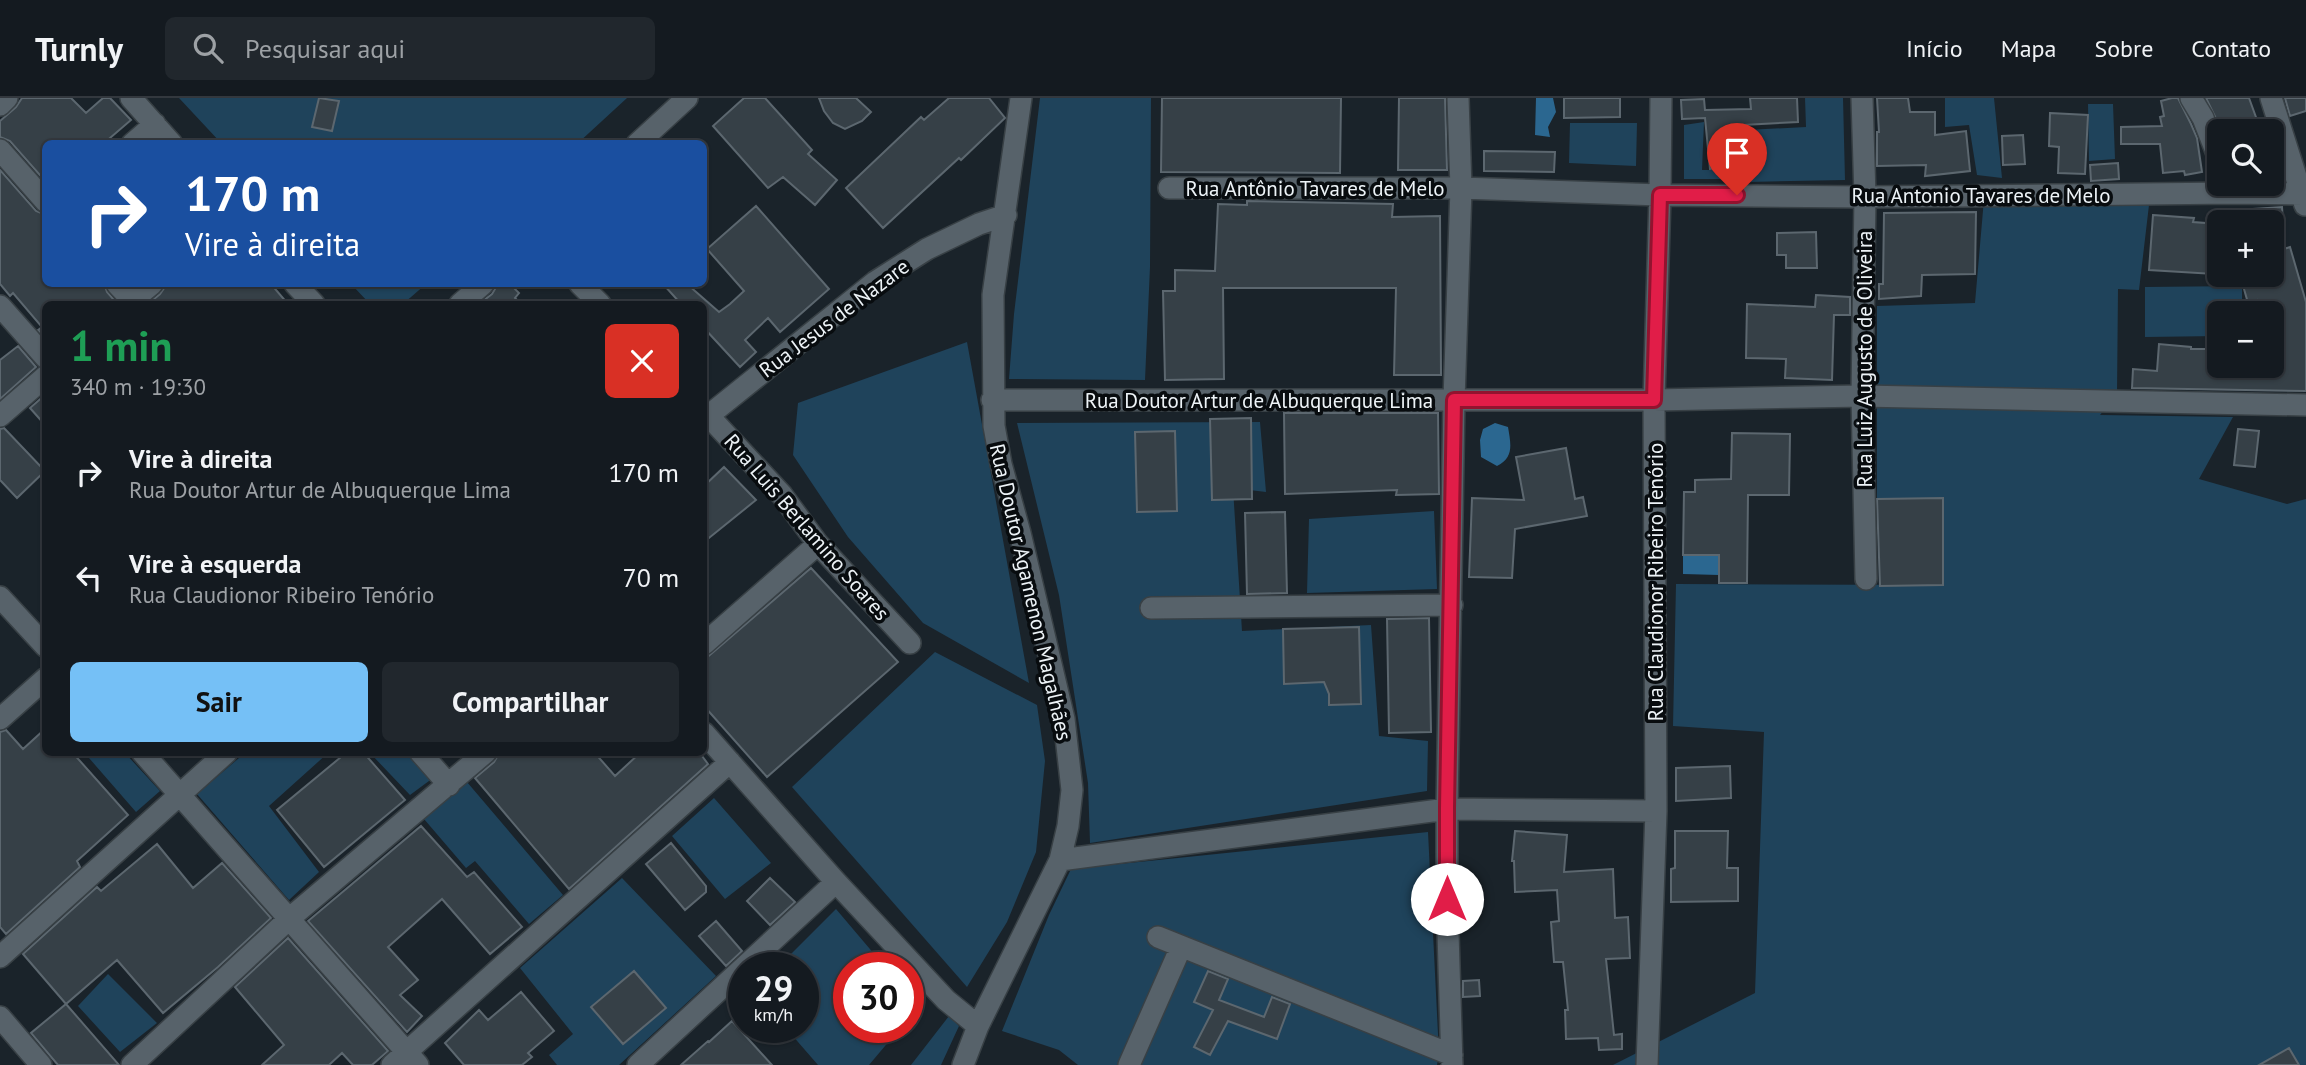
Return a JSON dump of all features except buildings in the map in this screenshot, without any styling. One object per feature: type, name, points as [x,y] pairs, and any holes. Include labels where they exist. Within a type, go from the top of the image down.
[{"type":"street","points":[[0,105],[7,98]]},
{"type":"street","points":[[131,98],[169,140]]},
{"type":"street","points":[[641,140],[687,98]]},
{"type":"street","name":"Rua Doutor Agamenon Magalhães","points":[[963,1065],[978,1026],[1060,860],[1068,826],[1072,790],[1064,719],[993,426],[993,295],[1021,98]]},
{"type":"street","points":[[1158,937],[1452,1060],[1447,808],[1454,400],[1461,188],[1458,98]]},
{"type":"street","name":"Rua Claudionor Ribeiro Tenório","points":[[1647,1065],[1657,811],[1654,400],[1661,98]]},
{"type":"street","name":"Rua Luiz Augusto de Oliveira","points":[[1862,98],[1865,197],[1862,397],[1866,579]]},
{"type":"street","points":[[2191,98],[2207,128]]},
{"type":"street","points":[[2271,98],[2304,201]]},
{"type":"street","points":[[137,140],[155,124]]},
{"type":"street","points":[[0,150],[42,197]]},
{"type":"street","name":"Rua Antônio Tavares de Melo","points":[[1169,188],[1461,188],[1660,195]]},
{"type":"street","name":"Rua Antonio Tavares de Melo","points":[[1660,195],[1865,197],[2207,189]]},
{"type":"street","name":"Rua Antonio Tavares de Melo","points":[[2276,196],[2304,201]]},
{"type":"street","name":"Rua Jesus de Nazare","points":[[707,412],[875,282],[927,249],[979,224],[1006,215]]},
{"type":"street","points":[[131,301],[148,287]]},
{"type":"street","points":[[298,287],[311,301]]},
{"type":"street","points":[[463,301],[480,287]]},
{"type":"street","points":[[583,287],[597,301]]},
{"type":"street","points":[[0,306],[42,353]]},
{"type":"street","points":[[0,416],[42,379]]},
{"type":"street","name":"Rua Doutor Artur de Albuquerque Lima","points":[[992,400],[1654,400],[1862,397],[2306,405]]},
{"type":"street","name":"Rua Luis Berlamino Soares","points":[[707,414],[782,495],[818,544],[910,643]]},
{"type":"street","points":[[707,641],[818,544]]},
{"type":"street","points":[[0,597],[42,643]]},
{"type":"street","points":[[1151,608],[1452,605]]},
{"type":"street","points":[[0,719],[42,682]]},
{"type":"street","points":[[707,736],[836,883],[946,1000],[978,1026]]},
{"type":"street","points":[[146,756],[290,918],[406,1061],[730,762]]},
{"type":"street","points":[[0,957],[223,756]]},
{"type":"street","points":[[424,756],[449,785]]},
{"type":"street","points":[[132,1065],[290,918],[482,756]]},
{"type":"street","points":[[1060,860],[1447,808],[1657,811]]},
{"type":"street","points":[[638,1065],[836,883]]},
{"type":"street","points":[[1129,1065],[1181,947]]},
{"type":"street","points":[[0,1017],[41,1065]]},
{"type":"shaded area","points":[[179,98],[627,98],[581,140],[218,140]]},
{"type":"shaded area","points":[[1040,98],[1151,98],[1150,267],[1145,380],[1009,379],[1014,314]]},
{"type":"shaded area","points":[[1536,98],[1553,98],[1556,112],[1548,127],[1550,137],[1535,135]]},
{"type":"shaded area","points":[[1805,98],[1843,98],[1845,180],[1747,182],[1746,130],[1806,127]]},
{"type":"shaded area","points":[[1945,98],[1994,98],[2002,178],[1977,175],[1969,125],[1945,127]]},
{"type":"shaded area","points":[[2088,104],[2113,104],[2115,159],[2089,161]]},
{"type":"shaded area","points":[[1704,122],[1702,170],[1742,170],[1741,179],[1684,179],[1684,125]]},
{"type":"shaded area","points":[[1570,123],[1637,123],[1636,166],[1569,163]]},
{"type":"shaded area","points":[[1984,199],[2149,205],[2139,290],[2118,289],[2117,394],[2100,415],[2233,417],[2199,479],[2287,504],[2306,499],[2306,1065],[1613,1065],[1755,993],[1764,732],[1673,726],[1676,584],[1943,585],[1943,498],[1877,499],[1877,306],[1975,303]]},
{"type":"shaded area","points":[[354,287],[423,287],[406,301],[367,301]]},
{"type":"shaded area","points":[[2145,287],[2242,287],[2242,301],[2207,301],[2207,336],[2145,337]]},
{"type":"shaded area","points":[[967,342],[1029,683],[923,623],[848,537],[793,455],[798,403]]},
{"type":"shaded area","points":[[1260,422],[1266,492],[1233,488],[1242,631],[1371,625],[1379,736],[1428,741],[1427,791],[1090,843],[1088,783],[1059,595],[1017,423]]},
{"type":"shaded area","points":[[1495,423],[1508,427],[1510,445],[1506,459],[1497,466],[1481,457],[1480,440],[1483,429]]},
{"type":"shaded area","points":[[1434,511],[1437,589],[1307,593],[1309,519]]},
{"type":"shaded area","points":[[1683,555],[1719,555],[1719,575],[1683,574]]},
{"type":"shaded area","points":[[935,652],[1037,705],[1045,761],[1036,852],[1007,922],[967,987],[792,787]]},
{"type":"shaded area","points":[[128,756],[160,791],[136,812],[89,758]]},
{"type":"shaded area","points":[[241,756],[325,756],[269,806],[319,872],[289,900],[197,794]]},
{"type":"shaded area","points":[[373,756],[412,756],[433,778],[410,795]]},
{"type":"shaded area","points":[[467,782],[563,895],[529,924],[475,861],[466,868],[424,819]]},
{"type":"shaded area","points":[[714,798],[771,863],[725,899],[672,836]]},
{"type":"shaded area","points":[[1428,832],[1439,1054],[1437,1065],[1078,1065],[1059,1050],[1002,1031],[1049,915],[1071,869]]},
{"type":"shaded area","points":[[622,878],[716,976],[619,1065],[557,1065],[549,1055],[573,1034],[520,968]]},
{"type":"shaded area","points":[[836,909],[872,952],[833,952],[833,1043],[888,1043],[869,1065],[818,1065],[799,1043],[819,1043],[819,952],[793,952]]},
{"type":"shaded area","points":[[108,974],[157,1023],[120,1052],[78,1006]]},
{"type":"shaded area","points":[[949,1016],[959,1026],[941,1065],[911,1065]]},
{"type":"route","points":[[1447,899],[1454,400],[1654,400],[1660,195],[1737,195]]}]
